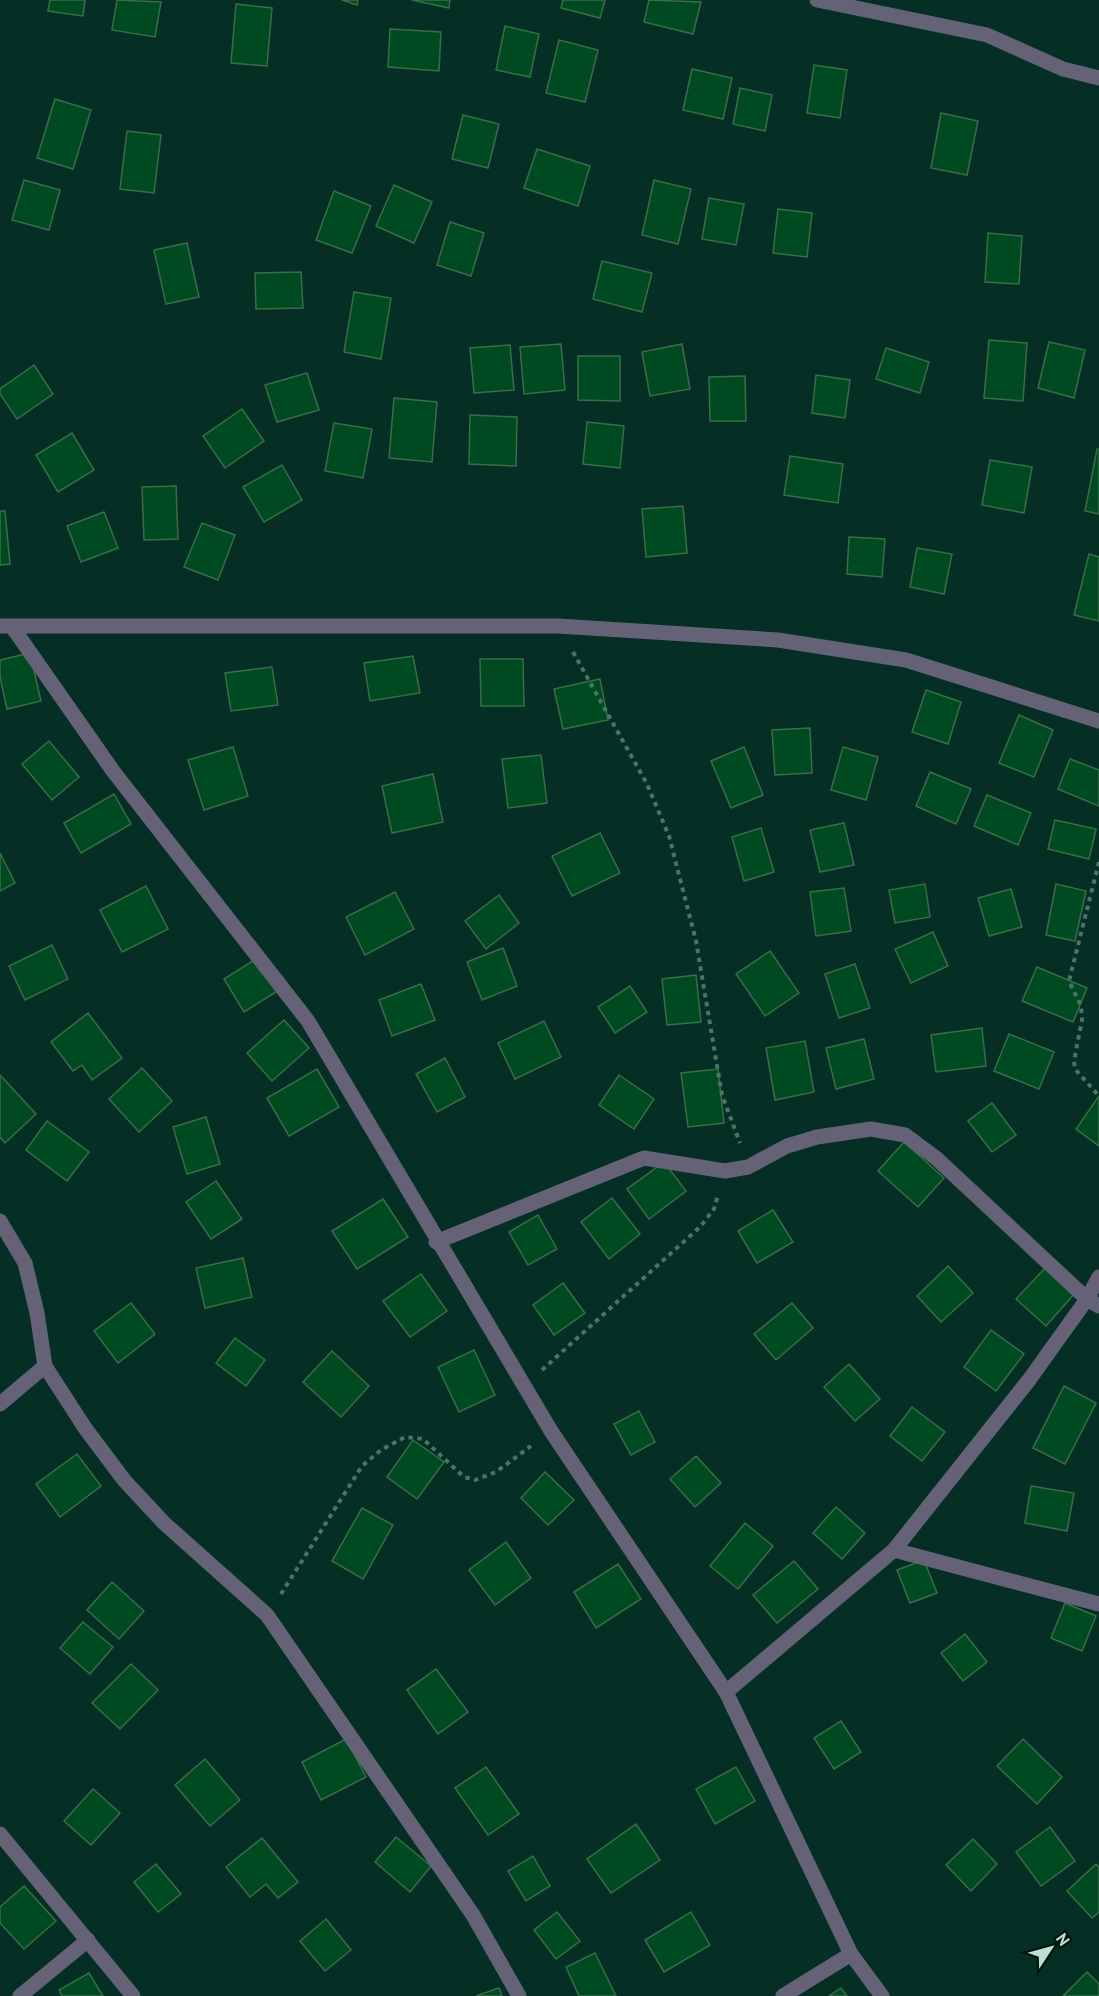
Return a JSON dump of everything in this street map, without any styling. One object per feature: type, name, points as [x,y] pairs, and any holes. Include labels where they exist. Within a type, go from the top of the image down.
[{"type":"street","points":[[817,0],[987,35],[1063,69],[1099,78]]},
{"type":"street","points":[[6,627],[558,626],[778,640],[906,660],[1099,721]]},
{"type":"street","points":[[6,627],[113,771],[308,1021],[366,1116],[436,1242],[551,1431],[726,1692],[851,1954],[882,1996]]},
{"type":"street","points":[[436,1242],[644,1158],[725,1171],[748,1167],[787,1146],[817,1137],[871,1129],[905,1135],[936,1158],[1093,1302]]},
{"type":"street","points":[[0,1221],[25,1263],[37,1313],[45,1366],[85,1428],[124,1480],[164,1523],[267,1615],[472,1915],[519,1996]]},
{"type":"street","points":[[726,1692],[894,1550],[1093,1302],[1099,1277]]},
{"type":"street","points":[[0,1404],[45,1366]]},
{"type":"street","points":[[894,1550],[1099,1604]]},
{"type":"street","points":[[0,1834],[133,1996]]},
{"type":"street","points":[[20,1996],[88,1940]]},
{"type":"street","points":[[783,1996],[851,1954]]},
{"type":"path","points":[[558,626],[647,784],[669,836],[696,941],[722,1095],[748,1167]]},
{"type":"path","points":[[1099,862],[1069,981],[1081,1006],[1082,1020],[1075,1069],[1099,1096]]},
{"type":"path","points":[[524,1386],[700,1227],[714,1209],[725,1171]]},
{"type":"path","points":[[267,1615],[362,1466],[381,1450],[405,1437],[423,1439],[464,1478],[475,1480],[496,1472],[551,1431]]},
{"type":"building","points":[[50,0],[85,0],[83,16],[48,11]]},
{"type":"building","points":[[117,0],[161,2],[155,37],[112,30]]},
{"type":"building","points":[[342,0],[358,0],[357,5]]},
{"type":"building","points":[[412,0],[450,0],[449,8]]},
{"type":"building","points":[[563,0],[605,0],[600,18],[561,8]]},
{"type":"building","points":[[649,0],[701,2],[693,34],[644,22]]},
{"type":"building","points":[[236,4],[272,8],[267,66],[231,63]]},
{"type":"building","points":[[505,26],[539,34],[530,77],[496,70]]},
{"type":"building","points":[[390,29],[441,32],[439,71],[388,67]]},
{"type":"building","points":[[559,40],[598,50],[585,102],[546,93]]},
{"type":"building","points":[[814,65],[847,70],[840,118],[807,113]]},
{"type":"building","points":[[692,69],[732,78],[723,119],[683,110]]},
{"type":"building","points":[[740,88],[772,95],[765,131],[733,124]]},
{"type":"building","points":[[55,99],[91,110],[73,169],[37,158]]},
{"type":"building","points":[[941,113],[978,121],[967,175],[931,168]]},
{"type":"building","points":[[463,115],[499,124],[488,168],[452,159]]},
{"type":"building","points":[[127,131],[161,135],[154,193],[120,189]]},
{"type":"building","points":[[537,149],[590,166],[578,206],[524,188]]},
{"type":"building","points":[[24,180],[60,190],[49,230],[12,220]]},
{"type":"building","points":[[654,180],[691,189],[678,244],[642,235]]},
{"type":"building","points":[[394,185],[432,202],[414,243],[376,226]]},
{"type":"building","points":[[334,191],[371,206],[352,253],[316,240]]},
{"type":"building","points":[[709,198],[744,204],[736,245],[702,239]]},
{"type":"building","points":[[778,209],[812,213],[807,257],[773,253]]},
{"type":"building","points":[[450,222],[484,233],[471,276],[437,265]]},
{"type":"building","points":[[988,233],[1022,236],[1019,284],[985,282]]},
{"type":"building","points":[[187,243],[199,297],[166,304],[154,250]]},
{"type":"building","points":[[602,261],[652,273],[642,312],[593,299]]},
{"type":"building","points":[[301,272],[303,308],[256,309],[255,273]]},
{"type":"building","points":[[354,292],[391,298],[381,359],[344,352]]},
{"type":"building","points":[[989,340],[1027,343],[1023,401],[984,398]]},
{"type":"building","points":[[1049,342],[1085,350],[1074,398],[1038,388]]},
{"type":"building","points":[[561,344],[565,390],[524,394],[520,347]]},
{"type":"building","points":[[682,344],[690,389],[650,396],[642,352]]},
{"type":"building","points":[[510,345],[514,390],[474,393],[470,348]]},
{"type":"building","points":[[886,348],[929,362],[920,393],[876,379]]},
{"type":"building","points":[[578,356],[620,356],[620,401],[578,400]]},
{"type":"building","points":[[34,365],[53,394],[17,419],[0,394],[0,389]]},
{"type":"building","points":[[307,373],[319,410],[277,422],[265,385]]},
{"type":"building","points":[[816,375],[850,380],[845,418],[812,413]]},
{"type":"building","points":[[745,376],[746,421],[710,421],[709,377]]},
{"type":"building","points":[[394,398],[437,402],[432,462],[389,458]]},
{"type":"building","points":[[242,409],[264,441],[225,468],[203,436]]},
{"type":"building","points":[[470,415],[517,417],[516,466],[469,464]]},
{"type":"building","points":[[587,422],[624,426],[620,468],[583,464]]},
{"type":"building","points":[[334,423],[372,429],[363,478],[325,471]]},
{"type":"building","points":[[72,433],[94,470],[58,492],[36,455]]},
{"type":"building","points":[[1097,449],[1099,449],[1099,514],[1085,511]]},
{"type":"building","points":[[790,456],[843,464],[838,503],[784,495]]},
{"type":"building","points":[[990,460],[1032,467],[1024,513],[982,505]]},
{"type":"building","points":[[282,465],[302,500],[264,522],[243,487]]},
{"type":"building","points":[[176,486],[178,539],[144,540],[142,487]]},
{"type":"building","points":[[683,506],[687,553],[646,557],[642,509]]},
{"type":"building","points":[[0,511],[5,511],[10,564],[0,565]]},
{"type":"building","points":[[104,512],[118,548],[81,562],[67,526]]},
{"type":"building","points":[[202,523],[235,535],[218,580],[184,567]]},
{"type":"building","points":[[849,537],[885,539],[882,577],[847,574]]},
{"type":"building","points":[[917,548],[952,554],[944,594],[910,587]]},
{"type":"building","points":[[1089,554],[1099,557],[1099,621],[1074,615]]},
{"type":"building","points":[[30,653],[41,701],[7,709],[0,677],[0,660]]},
{"type":"building","points":[[413,656],[420,693],[370,701],[364,663]]},
{"type":"building","points":[[480,659],[523,659],[524,706],[481,706]]},
{"type":"building","points":[[272,667],[278,705],[231,711],[225,673]]},
{"type":"building","points":[[600,679],[608,720],[563,729],[554,689]]},
{"type":"building","points":[[926,690],[961,702],[948,744],[912,732]]},
{"type":"building","points":[[1019,715],[1053,730],[1034,777],[999,763]]},
{"type":"building","points":[[810,728],[812,773],[775,775],[772,730]]},
{"type":"building","points":[[49,741],[79,777],[52,800],[22,764]]},
{"type":"building","points":[[233,747],[248,796],[204,810],[188,760]]},
{"type":"building","points":[[744,747],[763,795],[731,808],[711,761]]},
{"type":"building","points":[[843,747],[878,757],[866,800],[831,790]]},
{"type":"building","points":[[541,755],[547,803],[508,808],[502,759]]},
{"type":"building","points":[[1070,759],[1099,770],[1099,806],[1058,789]]},
{"type":"building","points":[[930,772],[971,789],[956,824],[916,806]]},
{"type":"building","points":[[433,774],[443,822],[392,833],[382,786]]},
{"type":"building","points":[[114,794],[131,824],[81,853],[64,823]]},
{"type":"building","points":[[987,795],[1031,813],[1018,845],[974,826]]},
{"type":"building","points":[[1055,820],[1096,829],[1089,859],[1048,849]]},
{"type":"building","points":[[844,823],[854,865],[820,872],[810,830]]},
{"type":"building","points":[[761,828],[774,872],[744,881],[732,837]]},
{"type":"building","points":[[600,833],[620,873],[572,896],[552,856]]},
{"type":"building","points":[[0,853],[15,883],[0,891]]},
{"type":"building","points":[[925,884],[930,917],[895,923],[889,890]]},
{"type":"building","points":[[1056,884],[1086,891],[1075,941],[1046,935]]},
{"type":"building","points":[[146,886],[168,929],[122,952],[100,910]]},
{"type":"building","points":[[844,888],[851,931],[816,936],[810,892]]},
{"type":"building","points":[[1011,889],[1022,927],[989,936],[978,898]]},
{"type":"building","points":[[395,892],[414,929],[365,955],[346,917]]},
{"type":"building","points":[[499,895],[519,923],[486,949],[465,921]]},
{"type":"building","points":[[933,932],[948,966],[911,983],[895,949]]},
{"type":"building","points":[[52,945],[68,979],[25,1000],[9,966]]},
{"type":"building","points":[[503,948],[517,986],[482,1000],[467,962]]},
{"type":"building","points":[[770,951],[799,993],[765,1016],[736,974]]},
{"type":"building","points":[[259,957],[279,990],[244,1012],[224,979]]},
{"type":"building","points":[[855,964],[870,1008],[839,1018],[825,974]]},
{"type":"building","points":[[1037,967],[1087,988],[1073,1022],[1022,1001]]},
{"type":"building","points":[[696,975],[701,1022],[667,1025],[662,979]]},
{"type":"building","points":[[421,984],[435,1020],[392,1036],[379,1000]]},
{"type":"building","points":[[630,986],[647,1012],[615,1033],[598,1007]]},
{"type":"building","points":[[88,1013],[122,1058],[92,1080],[82,1065],[73,1071],[51,1042]]},
{"type":"building","points":[[284,1020],[309,1048],[272,1081],[247,1053]]},
{"type":"building","points":[[544,1021],[561,1057],[515,1079],[498,1043]]},
{"type":"building","points":[[982,1028],[986,1066],[936,1072],[931,1035]]},
{"type":"building","points":[[1009,1034],[1054,1052],[1039,1089],[994,1071]]},
{"type":"building","points":[[864,1039],[874,1079],[836,1089],[826,1048]]},
{"type":"building","points":[[805,1041],[814,1092],[775,1100],[766,1048]]},
{"type":"building","points":[[445,1058],[465,1097],[437,1112],[416,1074]]},
{"type":"building","points":[[142,1068],[172,1101],[139,1132],[109,1099]]},
{"type":"building","points":[[317,1069],[339,1107],[289,1136],[267,1098]]},
{"type":"building","points":[[718,1069],[724,1123],[688,1127],[681,1073]]},
{"type":"building","points":[[0,1075],[36,1114],[5,1143],[0,1137]]},
{"type":"building","points":[[619,1075],[654,1099],[634,1129],[599,1105]]},
{"type":"building","points":[[1099,1096],[1099,1146],[1076,1129]]},
{"type":"building","points":[[992,1103],[1016,1135],[992,1152],[968,1121]]},
{"type":"building","points":[[206,1117],[220,1164],[187,1174],[173,1127]]},
{"type":"building","points":[[47,1121],[89,1152],[67,1181],[26,1150]]},
{"type":"building","points":[[904,1142],[944,1178],[918,1207],[878,1171]]},
{"type":"building","points":[[664,1162],[686,1191],[649,1219],[627,1189]]},
{"type":"building","points":[[216,1181],[242,1219],[211,1239],[186,1202]]},
{"type":"building","points":[[612,1198],[640,1234],[609,1259],[581,1222]]},
{"type":"building","points":[[383,1199],[408,1237],[357,1269],[332,1231]]},
{"type":"building","points":[[773,1210],[793,1242],[757,1263],[738,1231]]},
{"type":"building","points":[[538,1215],[557,1249],[528,1265],[509,1232]]},
{"type":"building","points":[[243,1258],[252,1297],[205,1308],[196,1268]]},
{"type":"building","points":[[948,1266],[973,1293],[941,1322],[917,1296]]},
{"type":"building","points":[[1045,1268],[1074,1294],[1046,1326],[1016,1299]]},
{"type":"building","points":[[421,1274],[447,1311],[410,1337],[383,1301]]},
{"type":"building","points":[[563,1283],[585,1313],[554,1335],[533,1305]]},
{"type":"building","points":[[131,1303],[155,1334],[118,1363],[94,1331]]},
{"type":"building","points":[[792,1303],[813,1328],[776,1360],[754,1334]]},
{"type":"building","points":[[991,1330],[1024,1354],[996,1391],[964,1367]]},
{"type":"building","points":[[235,1338],[265,1360],[246,1386],[216,1363]]},
{"type":"building","points":[[474,1350],[495,1395],[459,1412],[438,1367]]},
{"type":"building","points":[[332,1351],[369,1386],[341,1417],[303,1382]]},
{"type":"building","points":[[849,1364],[880,1399],[855,1421],[824,1387]]},
{"type":"building","points":[[1064,1386],[1096,1403],[1065,1464],[1033,1448]]},
{"type":"building","points":[[912,1407],[945,1432],[922,1461],[890,1436]]},
{"type":"building","points":[[639,1411],[655,1442],[631,1455],[614,1424]]},
{"type":"building","points":[[413,1440],[444,1462],[417,1499],[387,1477]]},
{"type":"building","points":[[77,1454],[101,1486],[60,1517],[36,1484]]},
{"type":"building","points":[[696,1456],[721,1483],[695,1507],[670,1479]]},
{"type":"building","points":[[545,1472],[574,1500],[548,1525],[521,1498]]},
{"type":"building","points":[[1031,1486],[1074,1493],[1067,1531],[1025,1523]]},
{"type":"building","points":[[836,1507],[865,1533],[842,1559],[813,1533]]},
{"type":"building","points":[[362,1508],[393,1525],[363,1579],[332,1561]]},
{"type":"building","points":[[745,1523],[773,1546],[738,1589],[710,1566]]},
{"type":"building","points":[[506,1542],[531,1578],[495,1605],[469,1570]]},
{"type":"building","points":[[924,1560],[937,1593],[910,1603],[897,1570]]},
{"type":"building","points":[[794,1561],[818,1589],[777,1623],[753,1595]]},
{"type":"building","points":[[618,1564],[641,1599],[596,1628],[574,1592]]},
{"type":"building","points":[[112,1582],[144,1611],[119,1639],[87,1610]]},
{"type":"building","points":[[1065,1603],[1096,1616],[1082,1651],[1051,1638]]},
{"type":"building","points":[[83,1622],[113,1647],[90,1674],[60,1648]]},
{"type":"building","points":[[965,1634],[987,1662],[963,1681],[941,1653]]},
{"type":"building","points":[[131,1664],[158,1690],[120,1729],[92,1703]]},
{"type":"building","points":[[436,1669],[468,1712],[438,1734],[407,1690]]},
{"type":"building","points":[[841,1721],[861,1752],[834,1769],[814,1738]]},
{"type":"building","points":[[346,1739],[366,1777],[321,1800],[302,1762]]},
{"type":"building","points":[[1023,1739],[1062,1777],[1037,1804],[997,1766]]},
{"type":"building","points":[[205,1759],[240,1800],[210,1826],[175,1785]]},
{"type":"building","points":[[486,1767],[519,1814],[488,1835],[455,1788]]},
{"type":"building","points":[[736,1767],[755,1801],[715,1824],[696,1789]]},
{"type":"building","points":[[93,1789],[120,1813],[91,1845],[64,1821]]},
{"type":"building","points":[[636,1824],[660,1860],[611,1893],[587,1859]]},
{"type":"building","points":[[1050,1827],[1075,1861],[1041,1886],[1016,1852]]},
{"type":"building","points":[[396,1837],[431,1866],[410,1892],[375,1862]]},
{"type":"building","points":[[262,1838],[298,1882],[278,1898],[266,1884],[250,1897],[226,1867]]},
{"type":"building","points":[[973,1839],[997,1864],[971,1891],[946,1865]]},
{"type":"building","points":[[533,1856],[550,1886],[526,1901],[508,1871]]},
{"type":"building","points":[[156,1864],[181,1894],[158,1912],[134,1882]]},
{"type":"building","points":[[1096,1864],[1099,1867],[1099,1912],[1092,1918],[1067,1891]]},
{"type":"building","points":[[24,1886],[56,1921],[24,1949],[0,1923],[0,1907]]},
{"type":"building","points":[[557,1912],[580,1941],[556,1959],[534,1930]]},
{"type":"building","points":[[691,1912],[710,1945],[664,1972],[645,1940]]},
{"type":"building","points":[[326,1919],[351,1950],[325,1971],[300,1941]]},
{"type":"building","points":[[595,1953],[616,1996],[579,1996],[566,1967]]},
{"type":"building","points":[[1087,1972],[1099,1984],[1099,1996],[1063,1996]]},
{"type":"building","points":[[89,1973],[103,1996],[62,1996],[59,1990]]},
{"type":"building","points":[[499,1988],[502,1996],[476,1996]]},
{"type":"building","points":[[841,1988],[847,1996],[829,1996]]}]
